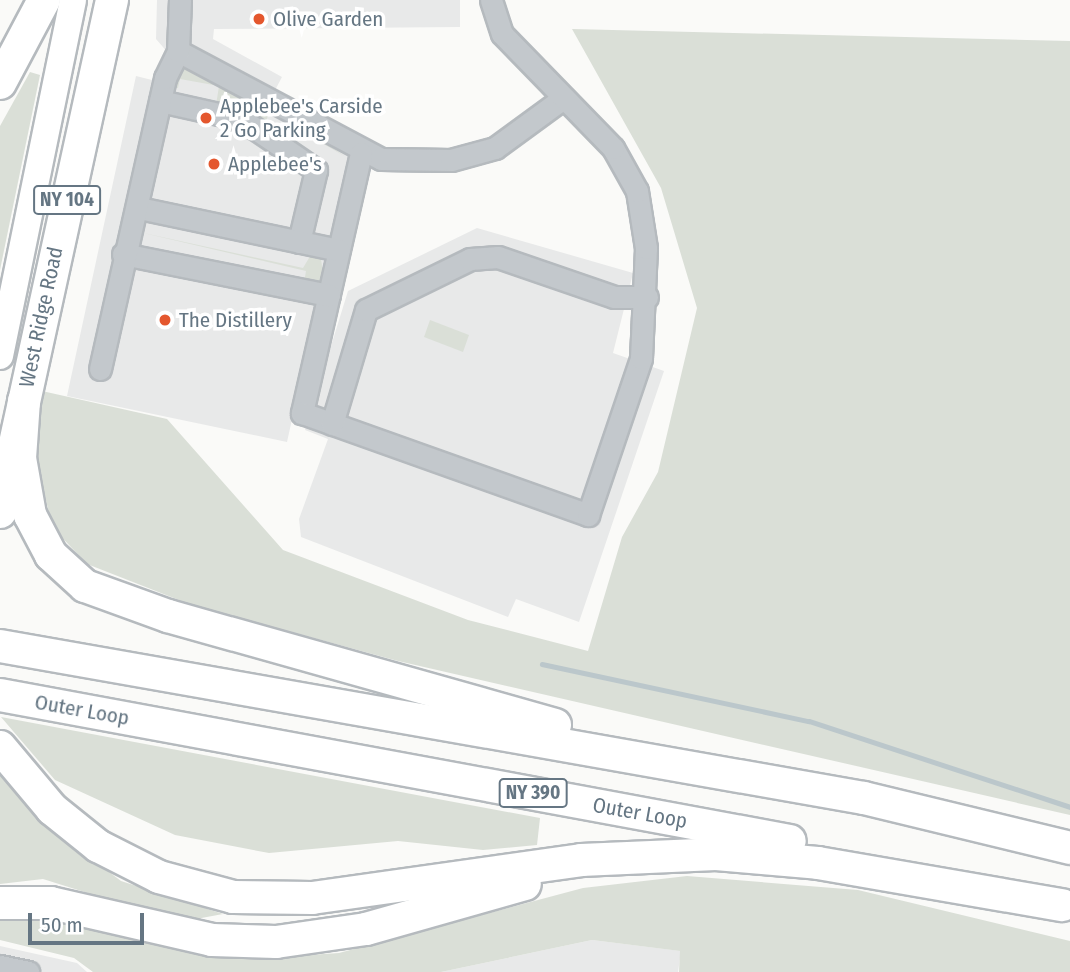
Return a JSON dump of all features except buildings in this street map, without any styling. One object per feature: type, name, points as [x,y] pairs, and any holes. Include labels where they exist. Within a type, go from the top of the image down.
[{"type":"highway","points":[[0,52],[42,0]]},
{"type":"highway","points":[[0,83],[42,0]]},
{"type":"highway","name":"West Ridge Road","points":[[112,0],[12,404],[30,515],[56,561],[92,590],[755,779]]},
{"type":"highway","points":[[0,512],[13,451],[12,404]]},
{"type":"highway","name":"NY 390","points":[[4,647],[919,809],[1070,848]]},
{"type":"highway","name":"Outer Loop","points":[[0,695],[816,846],[1066,906]]},
{"type":"highway","points":[[0,747],[21,775],[69,824],[119,858],[181,885],[244,898],[312,898],[565,862],[667,856],[791,860],[1066,906]]},
{"type":"highway","points":[[0,903],[61,905],[212,940],[290,942],[354,932],[552,877],[667,856]]},
{"type":"main road","name":"West Ridge Road","points":[[0,356],[73,0]]},
{"type":"street","points":[[100,369],[123,254],[139,208],[160,102],[178,51],[180,0]]},
{"type":"street","points":[[361,153],[302,413],[587,515],[637,377],[647,297],[637,191],[613,148],[562,99],[502,34],[491,0]]},
{"type":"street","points":[[178,51],[361,153],[406,162],[473,155],[523,134],[562,99]]},
{"type":"street","points":[[160,102],[241,119],[316,170],[299,242]]},
{"type":"street","points":[[139,208],[339,250]]},
{"type":"street","points":[[123,254],[329,295]]},
{"type":"street","points":[[332,424],[366,310],[470,259],[498,257],[614,298],[647,297]]},
{"type":"street","points":[[0,966],[28,972]]},
{"type":"shaded area","points":[[157,0],[460,0],[460,27],[214,29],[213,39],[282,77],[273,94],[354,139],[287,442],[67,396],[136,76],[156,81],[169,54],[156,39]]},
{"type":"shaded area","points":[[572,29],[1070,41],[1070,815],[398,661],[189,604],[87,564],[52,527],[36,456],[42,391],[167,419],[283,550],[468,620],[588,651],[622,537],[658,472],[697,308],[661,188]]},
{"type":"shaded area","points":[[185,66],[289,120],[346,157],[269,112],[265,125],[216,105],[219,86],[180,79],[178,88],[169,86],[172,74]]},
{"type":"shaded area","points":[[30,72],[40,75],[0,270],[0,126]]},
{"type":"shaded area","points":[[477,228],[633,273],[613,353],[664,371],[579,622],[516,599],[508,617],[301,537],[299,519],[328,439],[305,430],[348,291]]},
{"type":"shaded area","points":[[139,232],[303,268],[312,253],[321,259],[324,280],[304,283],[306,271]]},
{"type":"shaded area","points":[[430,320],[469,335],[463,352],[424,337]]},
{"type":"shaded area","points":[[1,717],[540,818],[537,845],[483,850],[398,841],[269,853],[175,835],[55,780]]},
{"type":"shaded area","points":[[0,773],[43,822],[121,881],[223,914],[180,922],[43,879],[0,884]]},
{"type":"shaded area","points":[[687,876],[858,890],[1070,941],[1070,972],[679,972],[680,951],[592,940],[441,972],[93,972],[74,958],[0,940],[0,916],[43,913],[165,946],[250,959],[339,953],[583,888]]},
{"type":"shaded area","points":[[592,940],[681,951],[678,972],[441,972]]},
{"type":"shaded area","points":[[0,946],[77,963],[87,972],[0,972]]},
{"type":"waterway","points":[[542,664],[809,721],[1070,807]]},
{"type":"place","name":"Olive Garden","points":[[259,19]]},
{"type":"place","name":"Applebee's Carside 2 Go Parking","points":[[206,118]]},
{"type":"place","name":"Applebee's","points":[[214,164]]},
{"type":"place","name":"The Distillery","points":[[165,320]]}]
